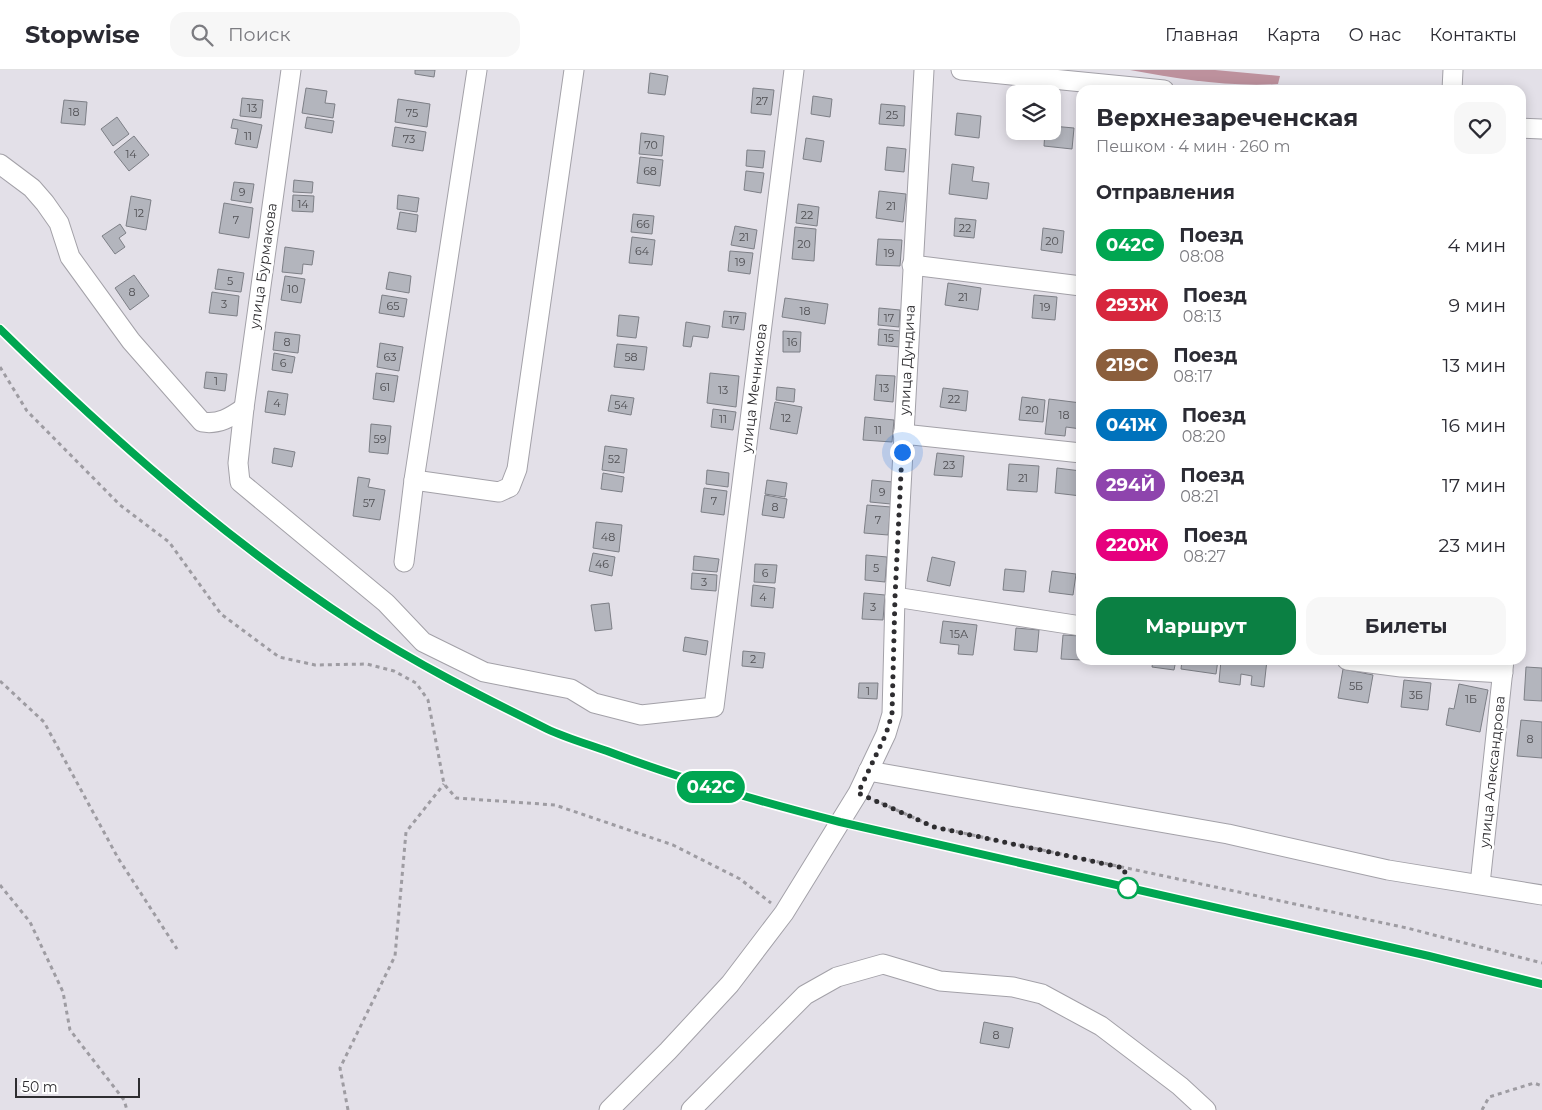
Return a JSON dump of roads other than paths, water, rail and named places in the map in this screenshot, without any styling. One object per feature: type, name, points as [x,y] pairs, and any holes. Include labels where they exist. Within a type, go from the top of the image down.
[{"type":"street","name":"улица Бурмакова","points":[[238,463],[290,70]]},
{"type":"street","points":[[404,562],[414,480],[477,70]]},
{"type":"street","points":[[414,480],[500,492],[510,487],[514,478],[520,450],[574,70]]},
{"type":"street","name":"улица Мечникова","points":[[238,463],[240,482],[386,602],[423,642],[484,672],[571,689],[594,703],[641,715],[714,707],[794,70]]},
{"type":"street","name":"улица Дундича","points":[[609,1110],[730,984],[784,913],[858,793],[886,734],[892,714],[895,597],[903,434],[924,70]]},
{"type":"street","points":[[961,70],[1113,85]]},
{"type":"street","points":[[1452,85],[1453,70]]},
{"type":"street","points":[[1526,128],[1542,129]]},
{"type":"street","points":[[0,164],[32,188],[45,203],[59,223],[70,256],[131,342],[202,422],[212,424],[229,419],[244,408]]},
{"type":"street","points":[[912,265],[1076,285]]},
{"type":"street","points":[[903,434],[1076,452]]},
{"type":"street","points":[[895,597],[1076,625]]},
{"type":"street","points":[[1386,665],[1401,667],[1503,666]]},
{"type":"street","name":"улица Александрова","points":[[1480,884],[1503,666]]},
{"type":"street","points":[[868,771],[1228,834],[1388,870],[1542,895]]},
{"type":"street","points":[[691,1110],[805,995],[837,977],[883,964],[940,982],[1013,987],[1042,994],[1101,1026],[1180,1086],[1206,1110]]},
{"type":"railway","points":[[0,329],[170,485],[261,558],[307,592],[355,624],[425,666],[498,705],[555,732],[696,782],[840,822],[1429,956],[1542,985]]},
{"type":"train","name":"042С","points":[[0,329],[104,427],[182,495],[269,563],[356,624],[454,681],[549,730],[654,769],[750,799],[840,822],[1429,956],[1542,984]]}]
